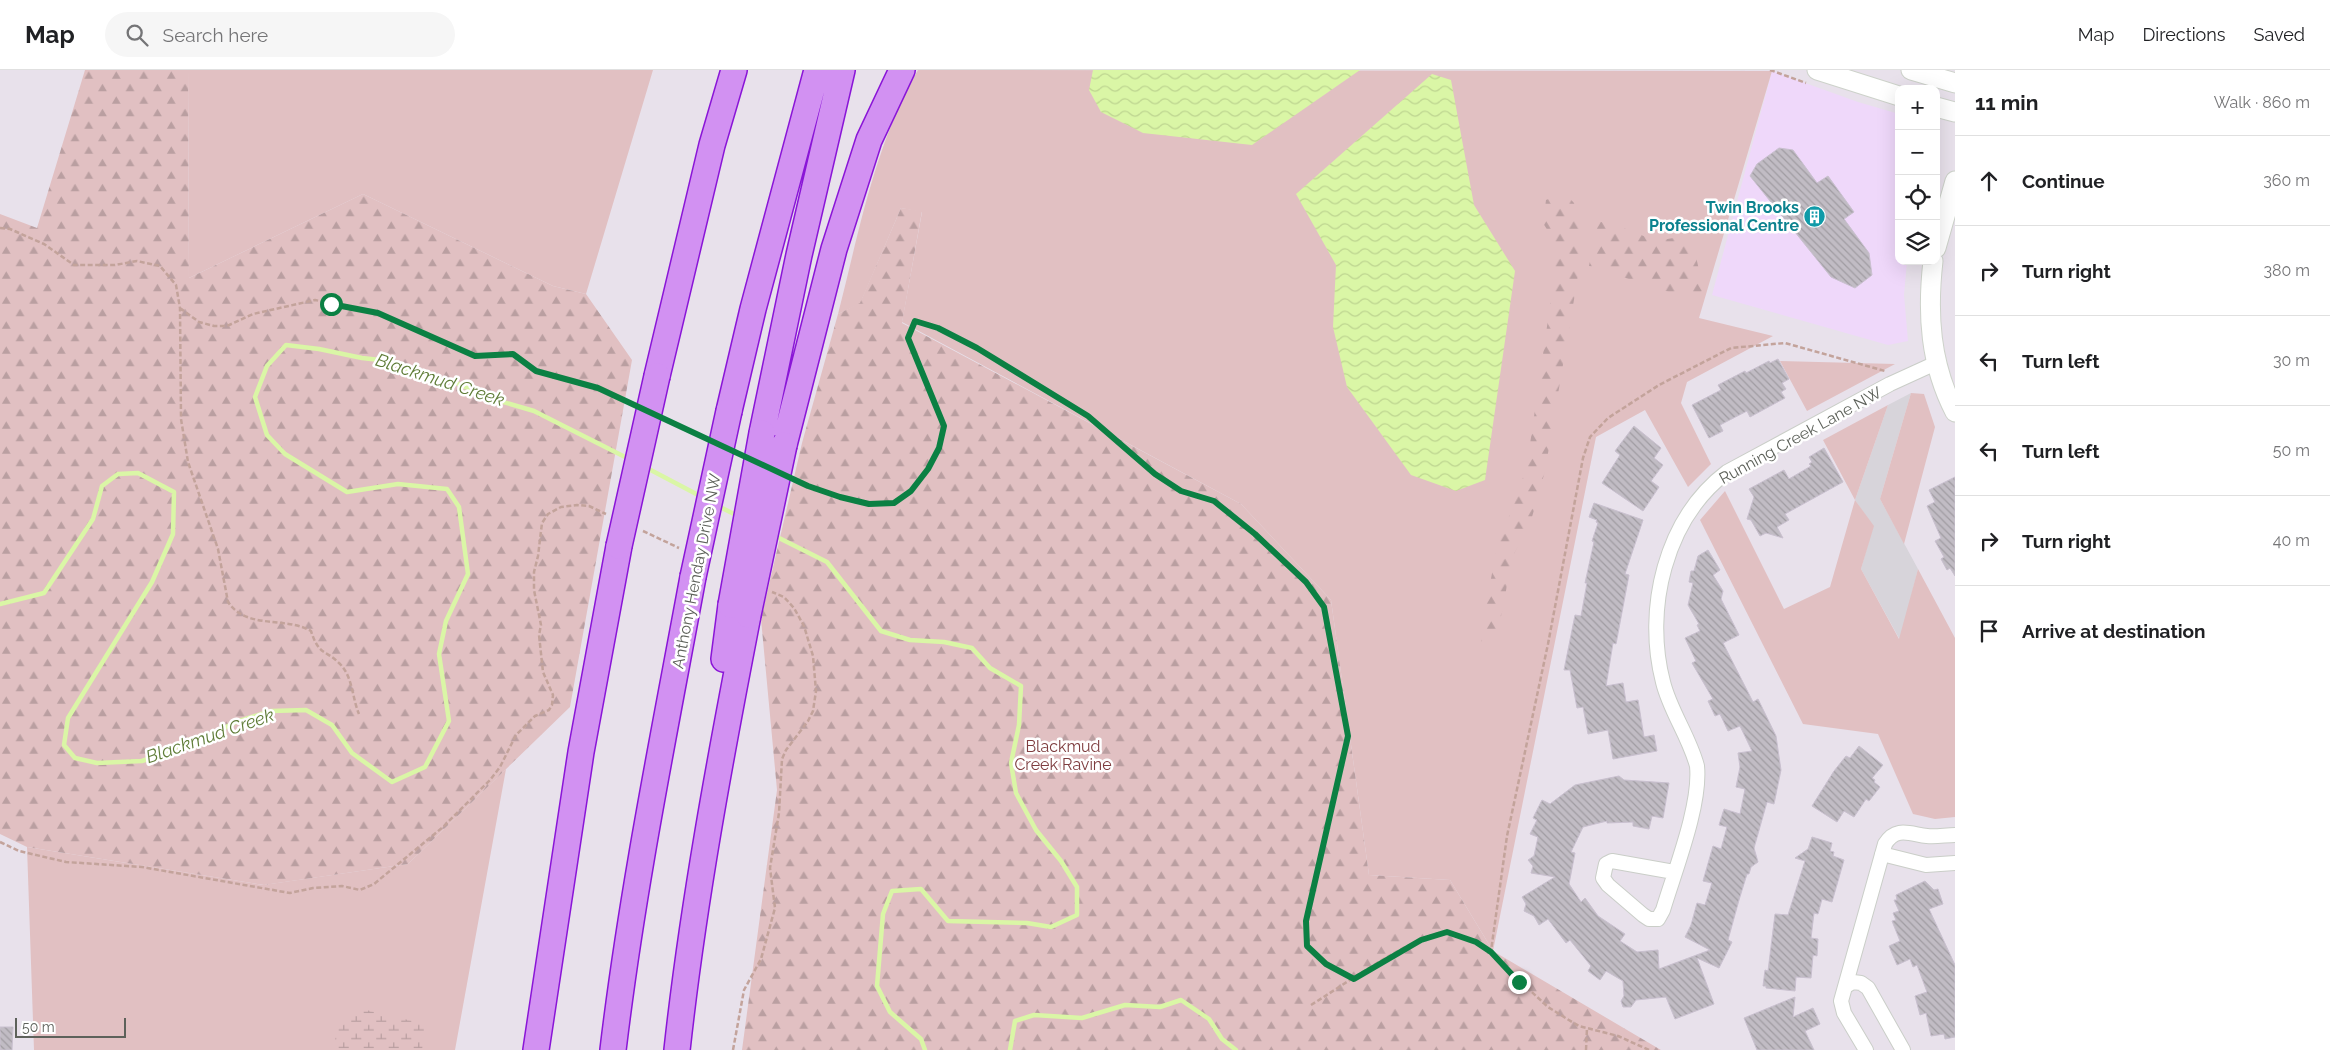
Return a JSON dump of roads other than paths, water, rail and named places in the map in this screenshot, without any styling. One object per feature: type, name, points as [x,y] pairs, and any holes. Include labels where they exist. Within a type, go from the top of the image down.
[{"type":"highway","points":[[712,145],[722,70]]},
{"type":"highway","points":[[536,1050],[580,762],[619,546],[712,145],[734,70]]},
{"type":"highway","name":"Anthony Henday Drive NW","points":[[613,1050],[619,998],[651,805],[693,576],[753,309],[817,70]]},
{"type":"highway","points":[[677,1050],[717,778],[762,432],[799,255],[842,70]]},
{"type":"highway","points":[[740,610],[834,249],[869,140],[902,70]]},
{"type":"street","points":[[1817,70],[1895,95]]},
{"type":"street","points":[[1912,70],[1955,83]]},
{"type":"street","points":[[1940,108],[1955,112]]},
{"type":"street","points":[[1940,234],[1955,181]]},
{"type":"street","points":[[1933,265],[1930,308],[1932,345],[1944,390],[1955,412]]},
{"type":"street","name":"Running Creek Lane NW","points":[[1674,872],[1612,861],[1606,864],[1604,878],[1608,885],[1643,915],[1654,920],[1661,916],[1674,872],[1694,804],[1698,777],[1693,752],[1663,683],[1657,642],[1657,610],[1663,577],[1667,558],[1680,527],[1707,489],[1727,472],[1890,384],[1936,363]]},
{"type":"street","points":[[1866,1050],[1842,1007],[1841,1001],[1882,854],[1889,838],[1896,832],[1928,836],[1955,834]]},
{"type":"street","points":[[1882,854],[1926,864],[1955,863]]},
{"type":"street","points":[[1846,986],[1853,982],[1868,988],[1903,1050]]},
{"type":"water","points":[[1093,70],[1360,70],[1252,145],[1143,133],[1101,112],[1089,90]]},
{"type":"water","points":[[1432,74],[1451,80],[1474,205],[1515,271],[1485,480],[1456,491],[1411,475],[1347,387],[1333,327],[1336,265],[1296,194]]},
{"type":"waterway","name":"Blackmud Creek","points":[[0,604],[44,593],[93,519],[102,486],[118,474],[138,473],[174,492],[173,534],[152,582],[68,718],[64,745],[75,758],[97,763],[142,761],[168,752],[188,740],[206,737],[236,722],[271,711],[306,710],[332,725],[352,753],[392,782],[425,767],[449,721],[439,654],[446,621],[468,574],[459,507],[447,489],[398,484],[347,492],[285,454],[267,435],[255,397],[267,366],[286,345],[389,361],[416,373],[454,382],[493,399],[534,411],[631,460]]},
{"type":"waterway","name":"Blackmud Creek","points":[[645,467],[702,497]]},
{"type":"waterway","name":"Blackmud Creek","points":[[718,506],[740,517]]},
{"type":"waterway","name":"Blackmud Creek","points":[[773,535],[827,562],[881,631],[910,640],[944,642],[972,648],[990,668],[1021,686],[1019,725],[1011,763],[1016,793],[1036,830],[1061,861],[1077,887],[1077,915],[1051,927],[1027,923],[948,921],[921,889],[892,891],[883,914],[877,986],[890,1012],[921,1039],[925,1050]]},
{"type":"waterway","name":"Blackmud Creek","points":[[1010,1050],[1015,1021],[1034,1015],[1082,1018],[1125,1005],[1160,1007],[1181,1000],[1209,1019],[1222,1039],[1236,1050]]},
{"type":"place","name":"Twin Brooks Professional Centre","points":[[1815,216]]},
{"type":"park label","name":"Blackmud Creek Ravine","points":[[1063,755]]}]
